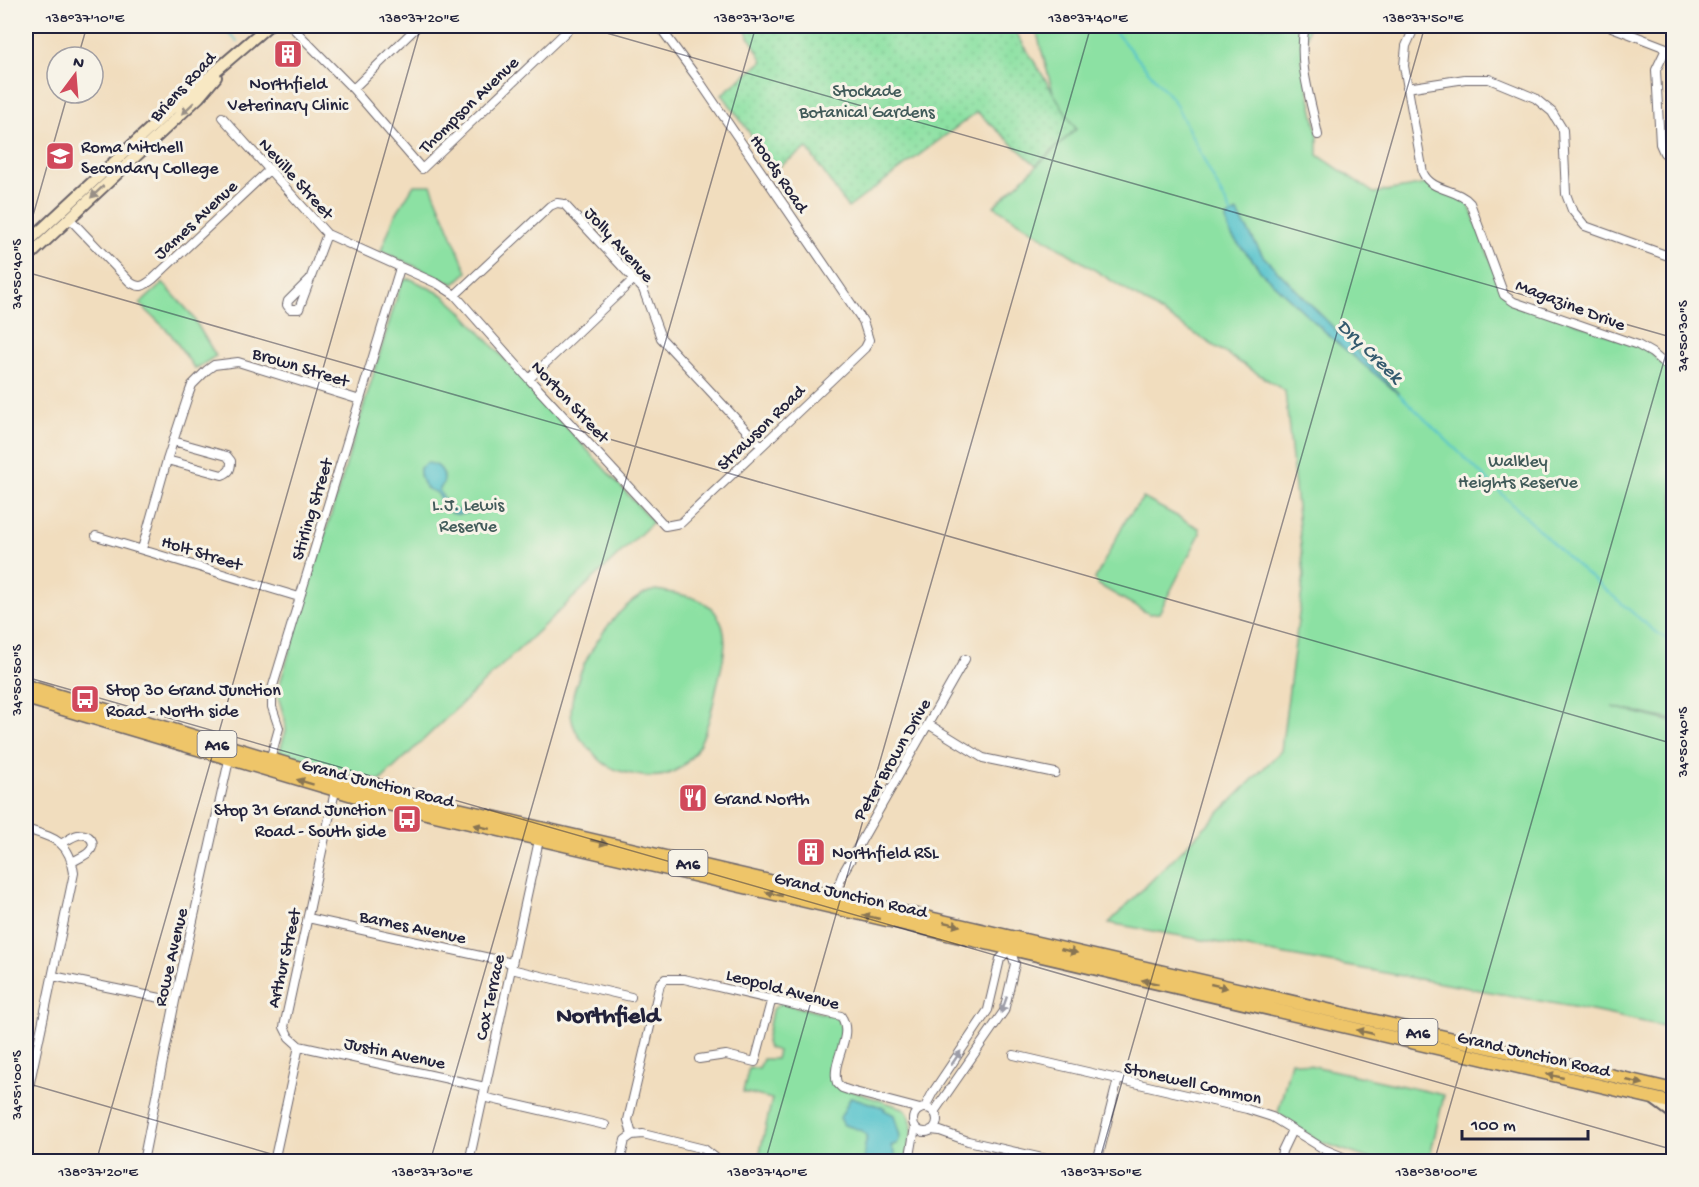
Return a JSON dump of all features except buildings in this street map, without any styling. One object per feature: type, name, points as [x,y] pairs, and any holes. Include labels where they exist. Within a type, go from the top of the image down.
[{"type":"highway","name":"Grand Junction Road","points":[[26,686],[163,734],[229,760],[268,765],[335,791],[541,834],[833,902],[1674,1103]]},
{"type":"highway","name":"Grand Junction Road","points":[[26,698],[163,734],[268,765],[371,789],[541,834]]},
{"type":"highway","name":"Grand Junction Road","points":[[1011,944],[1674,1090]]},
{"type":"main road","name":"Briens Road","points":[[26,244],[66,214],[199,97],[231,58],[268,26]]},
{"type":"main road","name":"Briens Road","points":[[26,259],[66,214]]},
{"type":"main road","points":[[1653,1099],[1674,1114]]},
{"type":"street","name":"Thompson Avenue","points":[[291,26],[353,89],[422,170],[572,26]]},
{"type":"street","points":[[353,89],[418,26]]},
{"type":"street","name":"Hoods Road","points":[[659,26],[698,79],[863,321],[869,340]]},
{"type":"street","points":[[1305,26],[1302,59],[1318,135]]},
{"type":"street","name":"Magazine Drive","points":[[1415,26],[1406,46],[1404,59],[1407,88],[1425,177],[1431,183],[1463,197],[1470,203],[1504,295],[1515,302],[1646,349],[1674,372]]},
{"type":"street","points":[[1610,26],[1670,50],[1656,70],[1660,144],[1664,153],[1674,158]]},
{"type":"street","points":[[1407,88],[1465,79],[1489,79],[1535,98],[1552,112],[1563,130],[1566,194],[1572,210],[1585,226],[1674,258]]},
{"type":"street","name":"Neville Street","points":[[222,117],[327,234],[438,284],[455,295]]},
{"type":"street","name":"James Avenue","points":[[66,214],[130,282],[143,287],[270,169]]},
{"type":"street","name":"Jolly Avenue","points":[[455,295],[550,206],[557,202],[564,204],[634,279],[647,299],[661,338],[761,446]]},
{"type":"street","points":[[311,278],[327,234]]},
{"type":"street","name":"Stirling Street","points":[[268,765],[279,728],[272,706],[272,689],[399,268]]},
{"type":"street","points":[[529,379],[634,279]]},
{"type":"street","name":"Norton Street","points":[[455,295],[665,526]]},
{"type":"street","name":"Strawson Road","points":[[665,526],[681,523],[865,348],[869,340]]},
{"type":"street","name":"Brown Street","points":[[142,549],[167,459],[192,385],[207,370],[224,363],[238,362],[360,400]]},
{"type":"street","points":[[167,459],[222,475],[229,472],[231,467],[231,461],[226,456],[173,441]]},
{"type":"street","name":"Holt Street","points":[[96,536],[299,597]]},
{"type":"street","name":"Peter Brown Drive","points":[[833,902],[843,873],[965,659]]},
{"type":"street","points":[[928,724],[983,758],[1055,773]]},
{"type":"street","name":"Rowe Avenue","points":[[142,1161],[229,760]]},
{"type":"street","name":"Arthur Street","points":[[299,1046],[289,1037],[284,1027],[335,791]]},
{"type":"street","points":[[26,829],[57,839],[68,852],[74,873],[53,976],[30,1061],[26,1101]]},
{"type":"street","points":[[61,844],[79,834],[88,835],[92,839],[90,852],[72,862]]},
{"type":"street","name":"Cox Terrace","points":[[468,1161],[541,834]]},
{"type":"street","name":"Barnes Avenue","points":[[308,918],[512,966],[631,998]]},
{"type":"street","points":[[909,1161],[915,1113],[923,1108],[988,1010],[1000,959],[1011,944]]},
{"type":"street","points":[[912,1147],[936,1125],[936,1115],[1004,1011],[1015,964],[1011,944]]},
{"type":"street","points":[[53,976],[175,1001]]},
{"type":"street","name":"Leopold Avenue","points":[[632,1135],[628,1120],[660,984],[665,979],[684,979],[841,1016],[846,1029],[835,1069],[837,1083],[842,1088],[889,1099],[897,1104],[914,1123]]},
{"type":"street","points":[[699,1059],[726,1055],[755,1062],[772,998]]},
{"type":"street","points":[[274,1161],[299,1046]]},
{"type":"street","name":"Justin Avenue","points":[[299,1046],[485,1087]]},
{"type":"street","name":"Stonewell Common","points":[[1014,1055],[1247,1109],[1272,1117],[1324,1149],[1355,1161]]},
{"type":"street","points":[[1097,1161],[1118,1079]]},
{"type":"street","points":[[483,1097],[605,1125]]},
{"type":"street","name":"Leopold Avenue","points":[[897,1104],[923,1108]]},
{"type":"street","points":[[923,1108],[936,1115],[942,1126],[952,1135]]},
{"type":"street","points":[[914,1123],[928,1131],[1060,1161]]},
{"type":"street","points":[[1280,1161],[1292,1130]]},
{"type":"street","points":[[620,1161],[626,1140],[632,1135],[643,1134],[704,1149],[717,1161]]},
{"type":"green space","name":"Stockade Botanical Gardens","points":[[743,26],[1012,26],[1076,129],[1036,165],[977,112],[848,208],[807,148],[775,169],[722,94],[763,61]]},
{"type":"green space","name":"Walkley Heights Reserve","points":[[1035,26],[1309,26],[1302,59],[1318,135],[1318,155],[1374,193],[1431,183],[1467,200],[1504,295],[1646,349],[1673,372],[1673,720],[1612,707],[1673,722],[1673,1028],[1573,1007],[1109,923],[1281,751],[1304,575],[1285,391],[994,206],[1076,129],[1054,96]]},
{"type":"green space","points":[[414,185],[431,185],[467,272],[454,284],[381,251],[394,217]]},
{"type":"green space","name":"L.J. Lewis Reserve","points":[[406,279],[411,279],[443,295],[460,310],[653,522],[380,781],[279,753],[286,731],[277,693],[401,283]]},
{"type":"green space","points":[[163,283],[191,314],[216,356],[195,369],[170,333],[140,304]]},
{"type":"green space","points":[[1143,498],[1199,528],[1200,534],[1159,613],[1149,614],[1097,584],[1095,579],[1127,518]]},
{"type":"green space","points":[[656,590],[688,596],[709,606],[720,620],[725,638],[722,667],[709,719],[696,751],[686,763],[673,772],[657,776],[622,772],[608,766],[583,742],[572,720],[576,684],[596,643],[625,608],[641,596]]},
{"type":"green space","points":[[781,1003],[837,1017],[842,1029],[832,1075],[836,1086],[903,1108],[911,1120],[912,1127],[905,1161],[758,1161],[772,1099],[743,1092],[749,1067],[759,1069],[763,1059],[776,1059],[778,1051],[768,1048],[766,1042],[772,1010]]},
{"type":"green space","points":[[1291,1061],[1444,1095],[1429,1161],[1370,1159],[1318,1141],[1278,1113]]},
{"type":"water","points":[[1237,212],[1263,256],[1400,395],[1335,341],[1260,271],[1234,239],[1227,226],[1226,218]]},
{"type":"water","points":[[427,463],[437,466],[443,472],[444,481],[439,490],[450,507],[454,510],[463,510],[477,505],[478,508],[462,514],[449,511],[437,493],[428,489],[423,482],[420,468]]},
{"type":"water","points":[[851,1097],[885,1108],[884,1110],[894,1115],[900,1136],[898,1143],[891,1146],[897,1159],[865,1161],[866,1135],[856,1128],[844,1125],[840,1118]]},
{"type":"waterway","points":[[222,26],[237,41]]},
{"type":"waterway","name":"Dry Creek","points":[[1110,26],[1174,101],[1232,215]]},
{"type":"waterway","name":"Dry Creek","points":[[1399,394],[1569,559],[1652,629],[1674,644]]},
{"type":"place","name":"Northfield Veterinary Clinic","points":[[288,54]]},
{"type":"place","name":"Roma Mitchell Secondary College","points":[[60,156]]},
{"type":"place","name":"Stop 30 Grand Junction Road - North side","points":[[85,699]]},
{"type":"place","name":"Grand North","points":[[693,798]]},
{"type":"place","name":"Stop 31 Grand Junction Road - South side","points":[[407,819]]},
{"type":"place","name":"Northfield RSL","points":[[811,852]]},
{"type":"district","name":"Northfield","points":[[608,1014]]}]
